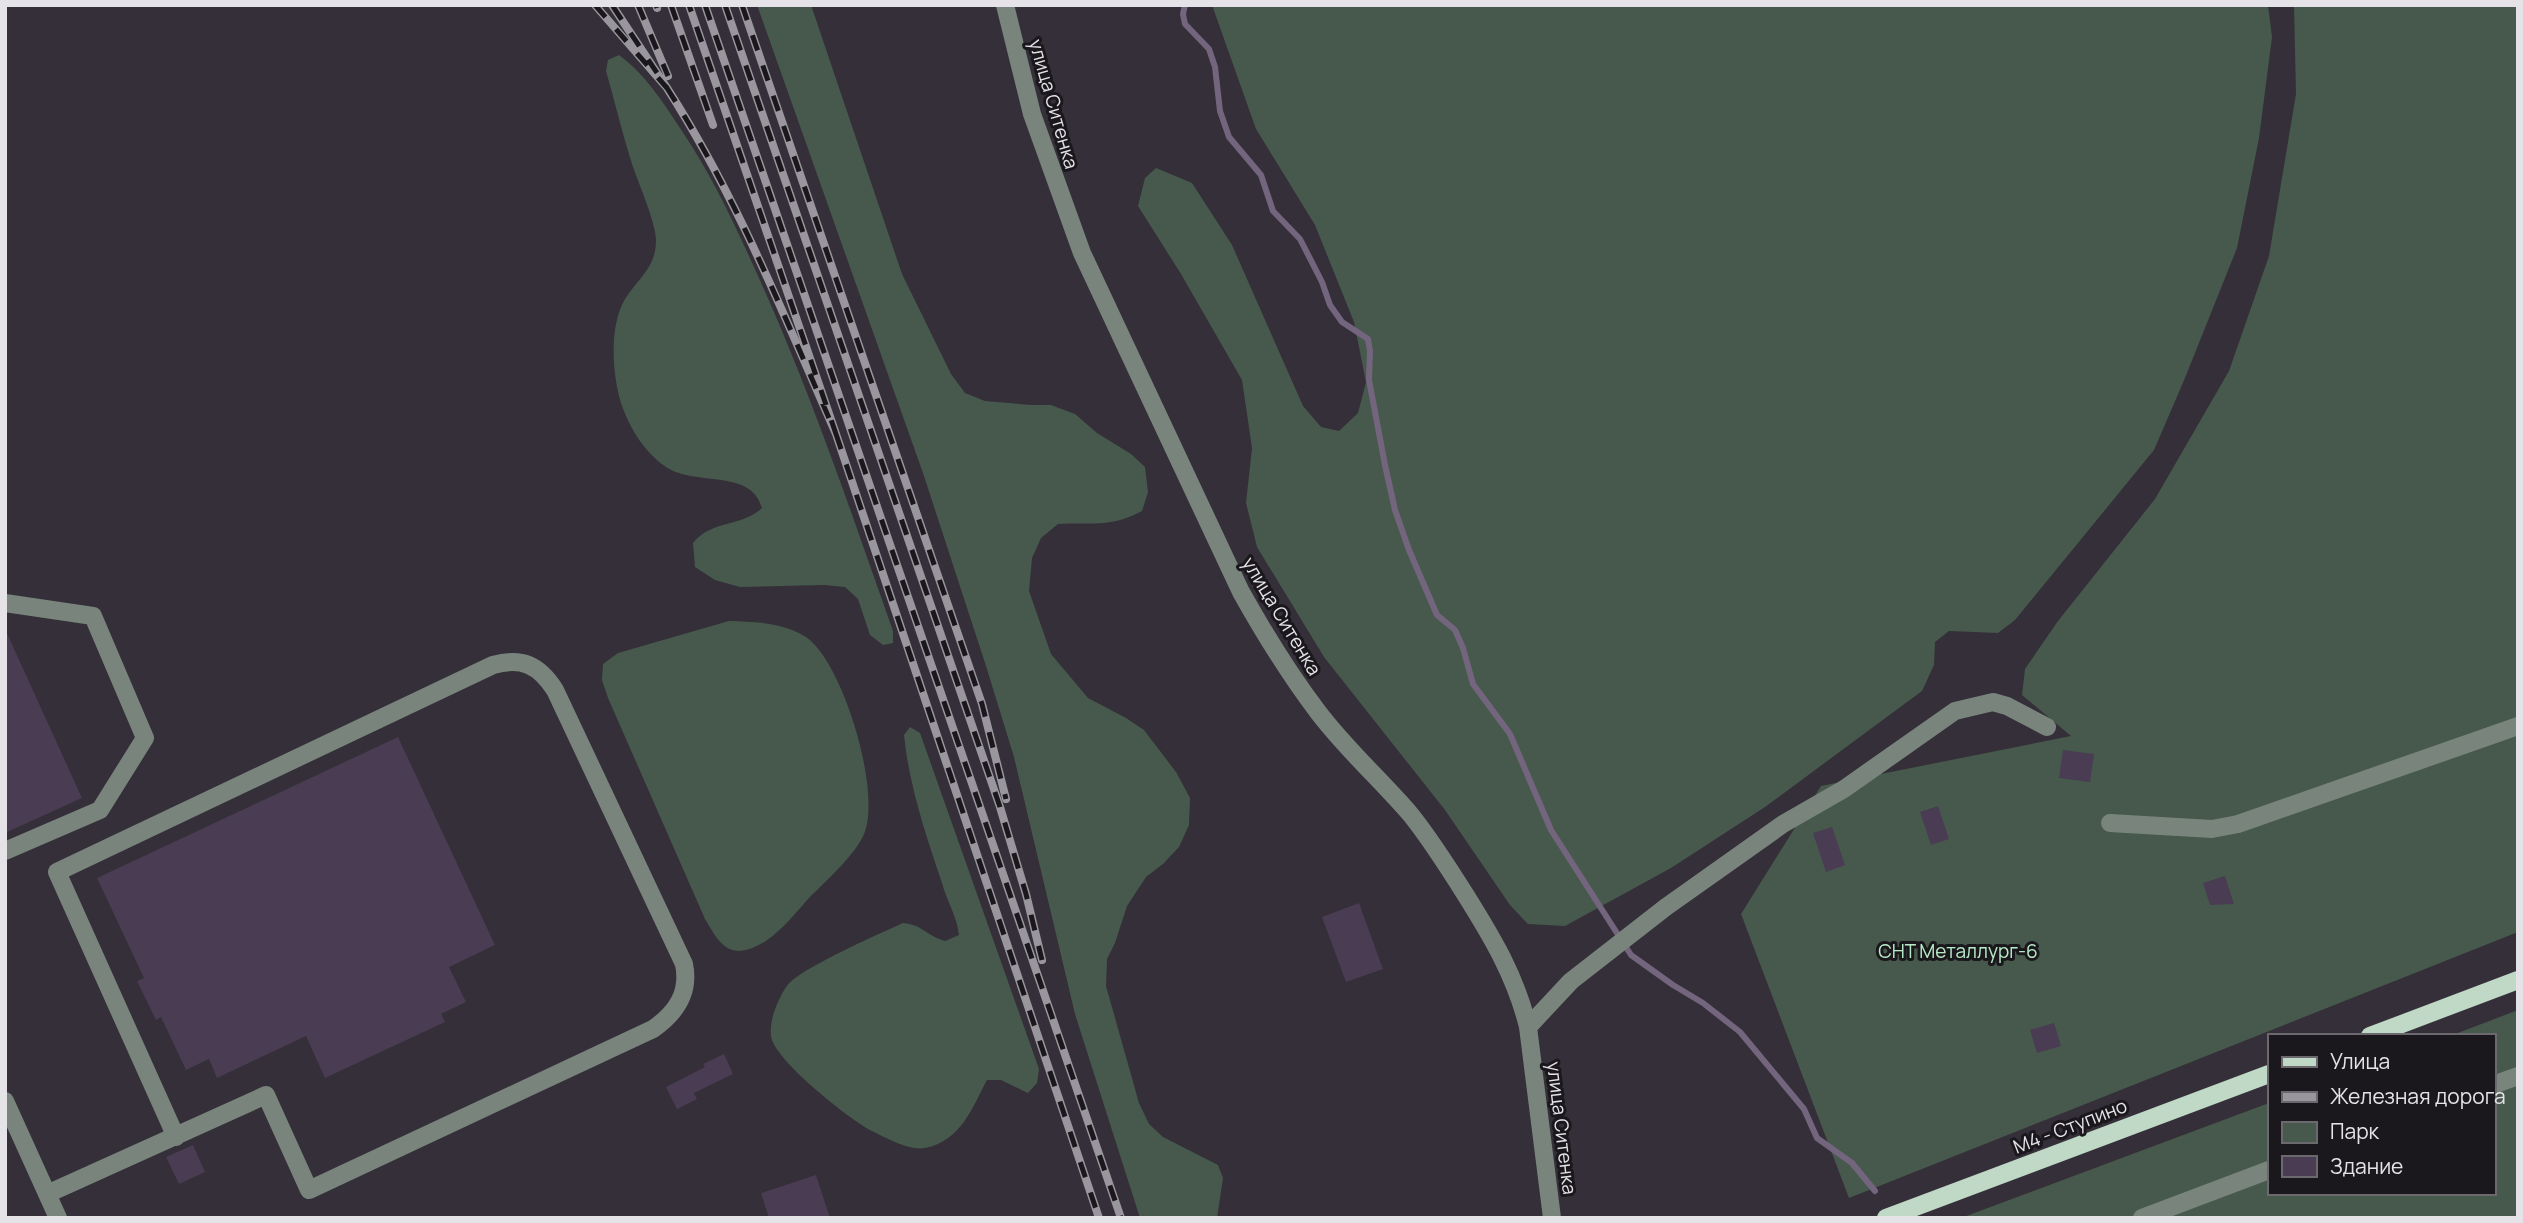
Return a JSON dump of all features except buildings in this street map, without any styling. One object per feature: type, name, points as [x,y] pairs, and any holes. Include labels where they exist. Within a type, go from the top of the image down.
[{"type":"main road","points":[[2375,1034],[2518,980]]},
{"type":"main road","name":"М4 - Ступино","points":[[1886,1218],[2268,1074]]},
{"type":"street","name":"улица Ситенка","points":[[1004,5],[1032,114],[1077,242],[1235,581],[1265,634],[1320,714],[1411,815],[1485,923],[1501,953],[1522,1001],[1528,1027],[1552,1218]]},
{"type":"street","points":[[5,603],[93,615],[145,738],[100,810],[5,851]]},
{"type":"street","points":[[47,1194],[176,1137],[266,1095],[309,1190],[653,1029],[677,1009],[687,978],[684,964],[547,676],[536,668],[508,661],[493,665],[57,872],[176,1137]]},
{"type":"street","points":[[1528,1027],[1571,981],[1666,907],[1783,824],[1844,789],[1955,711],[1993,702],[2007,706],[2047,727]]},
{"type":"street","points":[[2110,823],[2212,829],[2238,824],[2518,726]]},
{"type":"street","points":[[2495,1084],[2518,1076]]},
{"type":"street","points":[[5,1101],[58,1218]]},
{"type":"street","points":[[2142,1218],[2268,1170]]},
{"type":"green space","points":[[757,5],[811,5],[902,274],[951,374],[965,393],[985,401],[1051,405],[1075,414],[1145,467],[1148,492],[1142,511],[1110,522],[1058,524],[1041,538],[1032,558],[1029,591],[1051,654],[1088,698],[1144,730],[1176,772],[1190,798],[1189,825],[1179,847],[1146,877],[1127,906],[1107,959],[1106,986],[1139,1103],[1149,1124],[1163,1137],[1218,1165],[1223,1178],[1217,1218],[1140,1218],[1075,1014],[1014,757],[986,666],[923,473]]},
{"type":"green space","points":[[1212,5],[2268,5],[2272,37],[2259,138],[2237,248],[2154,450],[2015,620],[1998,633],[1949,631],[1935,642],[1934,665],[1922,691],[1765,807],[1671,868],[1565,926],[1528,924],[1510,905],[1445,810],[1324,657],[1257,547],[1246,503],[1252,448],[1242,380],[1138,206],[1145,178],[1156,168],[1192,183],[1232,245],[1303,406],[1321,427],[1339,431],[1358,413],[1366,382],[1354,322],[1315,225],[1256,129]]},
{"type":"green space","name":"СНТ Металлург-6","points":[[2294,5],[2518,5],[2518,932],[1849,1198],[1741,914],[1821,786],[2071,736],[2022,695],[2025,669],[2058,621],[2155,499],[2229,371],[2269,256],[2296,94]]},
{"type":"green space","points":[[619,55],[645,80],[674,118],[713,183],[741,239],[813,409],[893,631],[893,643],[883,645],[870,635],[858,599],[845,587],[740,587],[715,580],[695,567],[693,543],[700,536],[709,530],[754,514],[762,508],[756,496],[747,488],[735,483],[678,473],[666,467],[638,438],[621,403],[614,364],[616,322],[625,299],[650,265],[656,240],[606,71],[608,60]]},
{"type":"green space","points":[[729,621],[788,628],[806,637],[820,651],[833,672],[856,729],[868,789],[868,815],[864,834],[854,850],[768,940],[738,951],[722,944],[705,919],[602,680],[603,664],[618,653]]},
{"type":"green space","points":[[910,727],[920,733],[1039,1069],[1037,1083],[1028,1093],[1001,1080],[987,1080],[964,1122],[956,1131],[948,1138],[925,1148],[897,1143],[846,1114],[798,1073],[775,1046],[771,1036],[775,1010],[787,986],[806,971],[840,952],[903,923],[945,941],[959,935],[914,792],[904,735]]},
{"type":"green space","points":[[2518,1010],[2518,1218],[1961,1218],[2268,1103],[2268,1195],[2495,1195],[2495,1034],[2455,1034]]},
{"type":"waterway","points":[[1185,5],[1185,24],[1209,49],[1215,67],[1220,111],[1229,137],[1261,175],[1273,211],[1300,239],[1322,282],[1330,305],[1342,322],[1368,339],[1369,380],[1385,465],[1395,510],[1409,550],[1437,615],[1455,630],[1473,684],[1510,734],[1551,830],[1631,955],[1703,1003],[1740,1032],[1804,1109],[1817,1138],[1852,1163],[1875,1191]]},
{"type":"railway","points":[[595,5],[667,88],[612,5]]},
{"type":"railway","points":[[638,5],[668,76]]},
{"type":"railway","points":[[671,5],[713,125]]},
{"type":"railway","points":[[667,88],[738,214],[836,434],[689,5]]},
{"type":"railway","points":[[705,5],[1121,1218]]},
{"type":"railway","points":[[725,5],[1000,807],[1042,960]]},
{"type":"railway","points":[[742,5],[982,704],[1006,799]]},
{"type":"railway","points":[[836,434],[1099,1218]]}]
